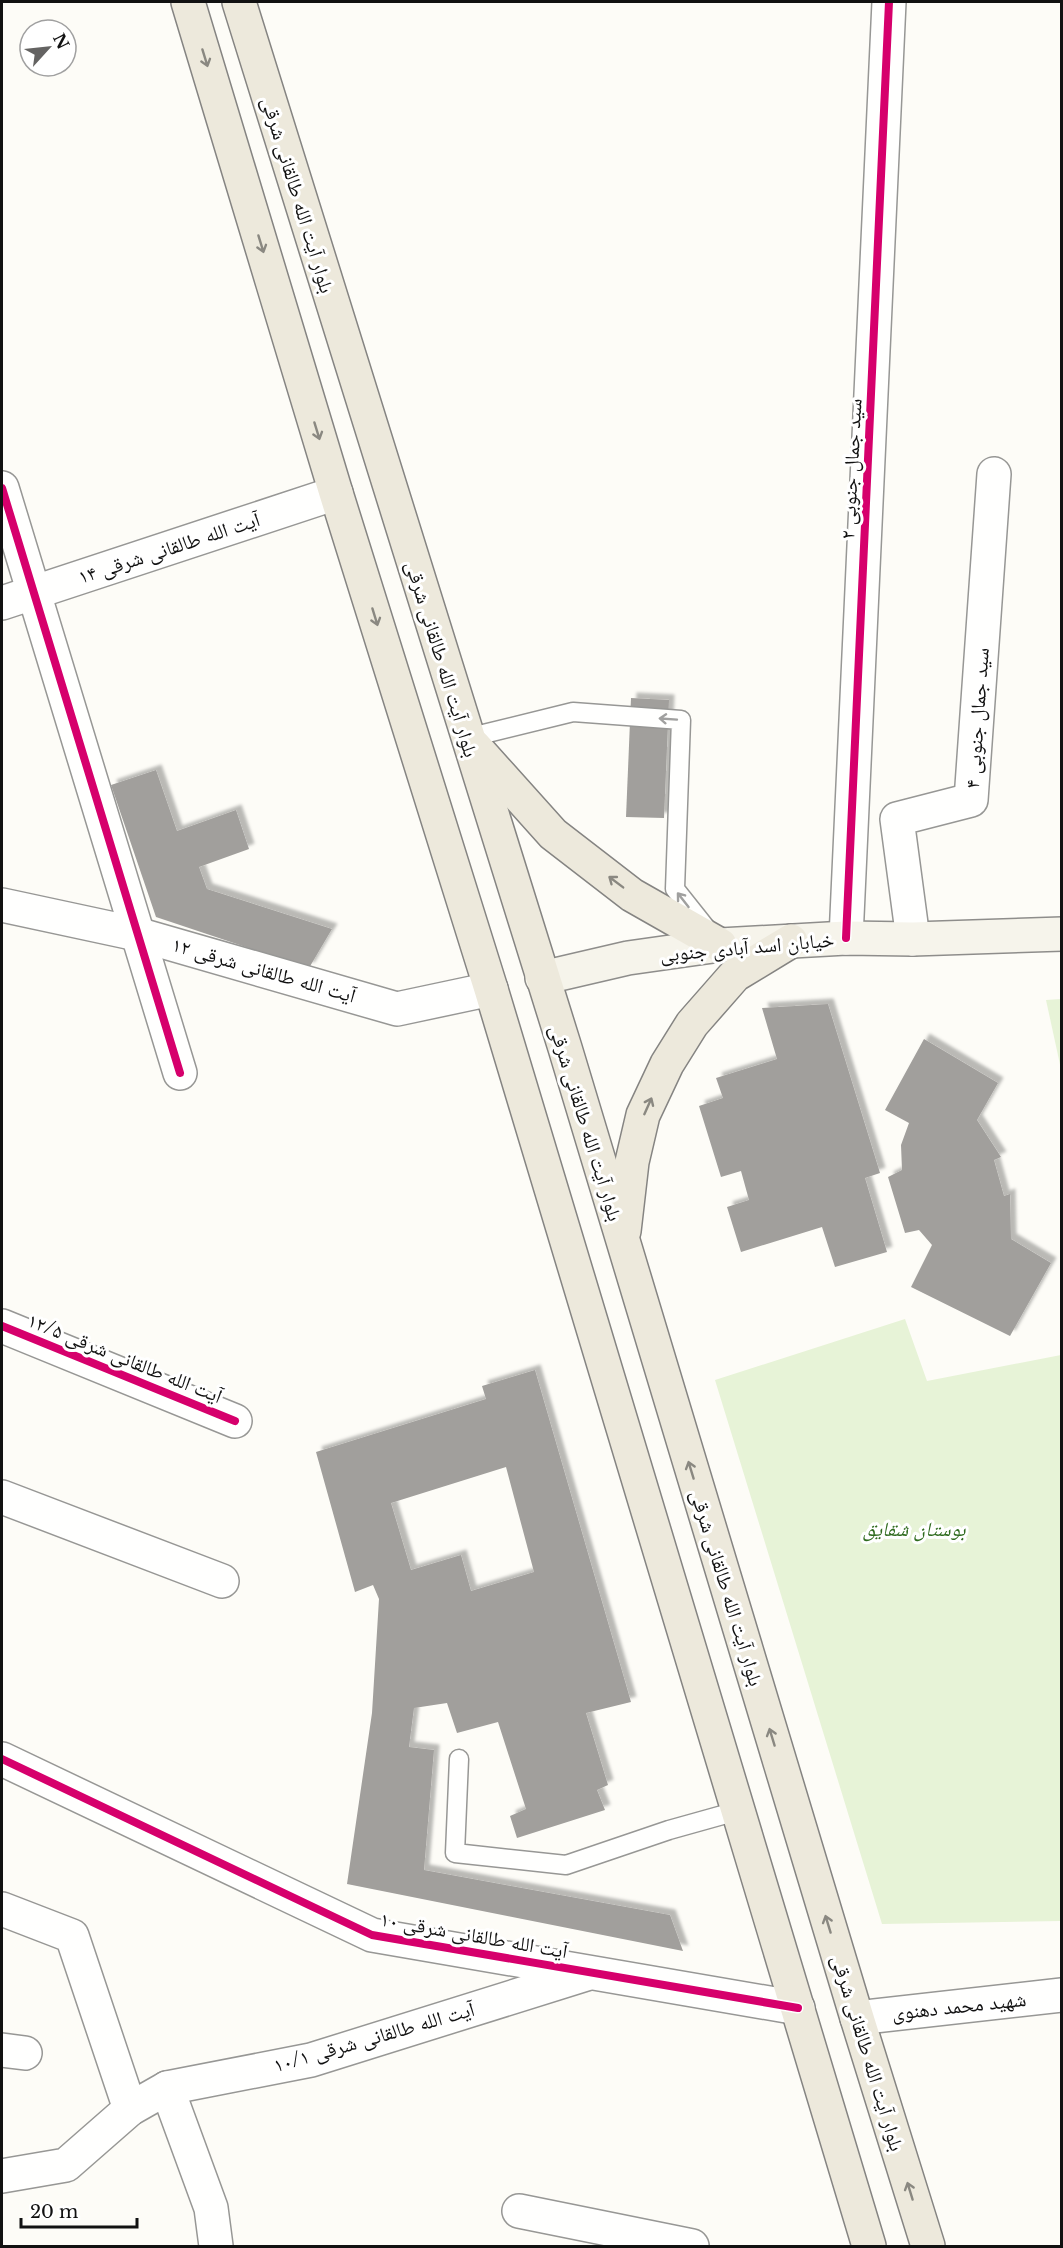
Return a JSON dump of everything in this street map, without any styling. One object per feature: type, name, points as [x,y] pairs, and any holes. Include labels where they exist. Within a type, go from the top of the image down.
[{"type":"main road","points":[[188,2],[336,494],[491,989],[869,2247]]},
{"type":"main road","name":"بلوار آیت الله طالقانی شرقی","points":[[239,2],[565,1048],[856,2018],[928,2247]]},
{"type":"main road","points":[[467,738],[553,834],[632,895],[720,945]]},
{"type":"main road","name":"خیابان اسد آبادی جنوبی","points":[[542,978],[628,958],[720,945],[846,938],[913,939],[1062,934]]},
{"type":"main road","points":[[623,1245],[632,1162],[644,1115],[667,1064],[692,1024],[735,975],[791,941]]},
{"type":"main road","points":[[491,989],[542,978]]},
{"type":"street","name":"سید جمال جنوبی ۲","points":[[846,938],[888,2]]},
{"type":"street","name":"سید جمال جنوبی ۴","points":[[913,939],[897,819],[971,800],[994,474]]},
{"type":"street","points":[[2,488],[180,1073]]},
{"type":"street","name":"آیت الله طالقانی شرقی ۱۴","points":[[2,603],[336,494]]},
{"type":"street","name":"آیت الله طالقانی شرقی ۱۲","points":[[2,905],[137,934],[398,1009],[491,989]]},
{"type":"street","name":"آیت الله طالقانی شرقی ۱۲/۵","points":[[2,1326],[235,1421]]},
{"type":"street","points":[[2,1497],[222,1581]]},
{"type":"street","name":"آیت الله طالقانی شرقی ۱۰","points":[[2,1758],[372,1935],[798,2008]]},
{"type":"street","points":[[2,1909],[72,1936],[130,2109]]},
{"type":"street","name":"آیت الله طالقانی شرقی ۱۰/۱","points":[[2,2176],[66,2165],[130,2109],[166,2088],[310,2060],[592,1972]]},
{"type":"street","name":"شهید محمد دهنوی","points":[[856,2018],[1062,1995]]},
{"type":"street","points":[[166,2088],[211,2208],[216,2247]]},
{"type":"street","points":[[519,2211],[692,2247]]},
{"type":"lane","points":[[467,738],[573,712],[681,720],[675,889],[720,945]]},
{"type":"lane","points":[[459,1759],[455,1852],[566,1865],[669,1830],[737,1811]]},
{"type":"green space","points":[[1062,999],[1061,1069],[1046,1000]]},
{"type":"green space","name":"بوستان شقایق","points":[[905,1319],[927,1381],[1061,1355],[1061,1921],[882,1924],[715,1380]]},
{"type":"building","points":[[631,698],[669,700],[664,818],[626,817]]},
{"type":"building","points":[[156,770],[177,831],[236,810],[249,849],[199,867],[207,889],[332,929],[309,968],[156,917],[111,785]]},
{"type":"building","points":[[828,1004],[880,1173],[865,1178],[887,1252],[835,1267],[822,1227],[741,1252],[727,1207],[749,1200],[741,1171],[721,1177],[699,1106],[723,1098],[716,1078],[777,1059],[762,1008]]},
{"type":"building","points":[[924,1039],[998,1083],[977,1120],[1001,1157],[994,1160],[1004,1196],[1010,1194],[1011,1239],[1051,1263],[1010,1336],[911,1287],[932,1245],[919,1230],[905,1233],[888,1177],[902,1170],[901,1145],[909,1123],[885,1110]]},
{"type":"building","points":[[535,1370],[631,1702],[586,1713],[608,1785],[597,1790],[605,1810],[517,1838],[510,1816],[526,1809],[498,1722],[457,1733],[447,1703],[414,1708],[409,1747],[434,1750],[424,1870],[670,1915],[683,1951],[347,1884],[372,1713],[379,1599],[373,1585],[355,1592],[316,1452],[486,1399],[482,1386]],"holes":[[[506,1467],[534,1572],[471,1591],[461,1555],[411,1570],[391,1503]]]},
{"type":"cycle path","points":[[846,938],[889,2]]},
{"type":"cycle path","points":[[2,488],[180,1073]]},
{"type":"cycle path","points":[[2,1326],[235,1421]]},
{"type":"cycle path","points":[[2,1759],[372,1935],[798,2008]]}]
